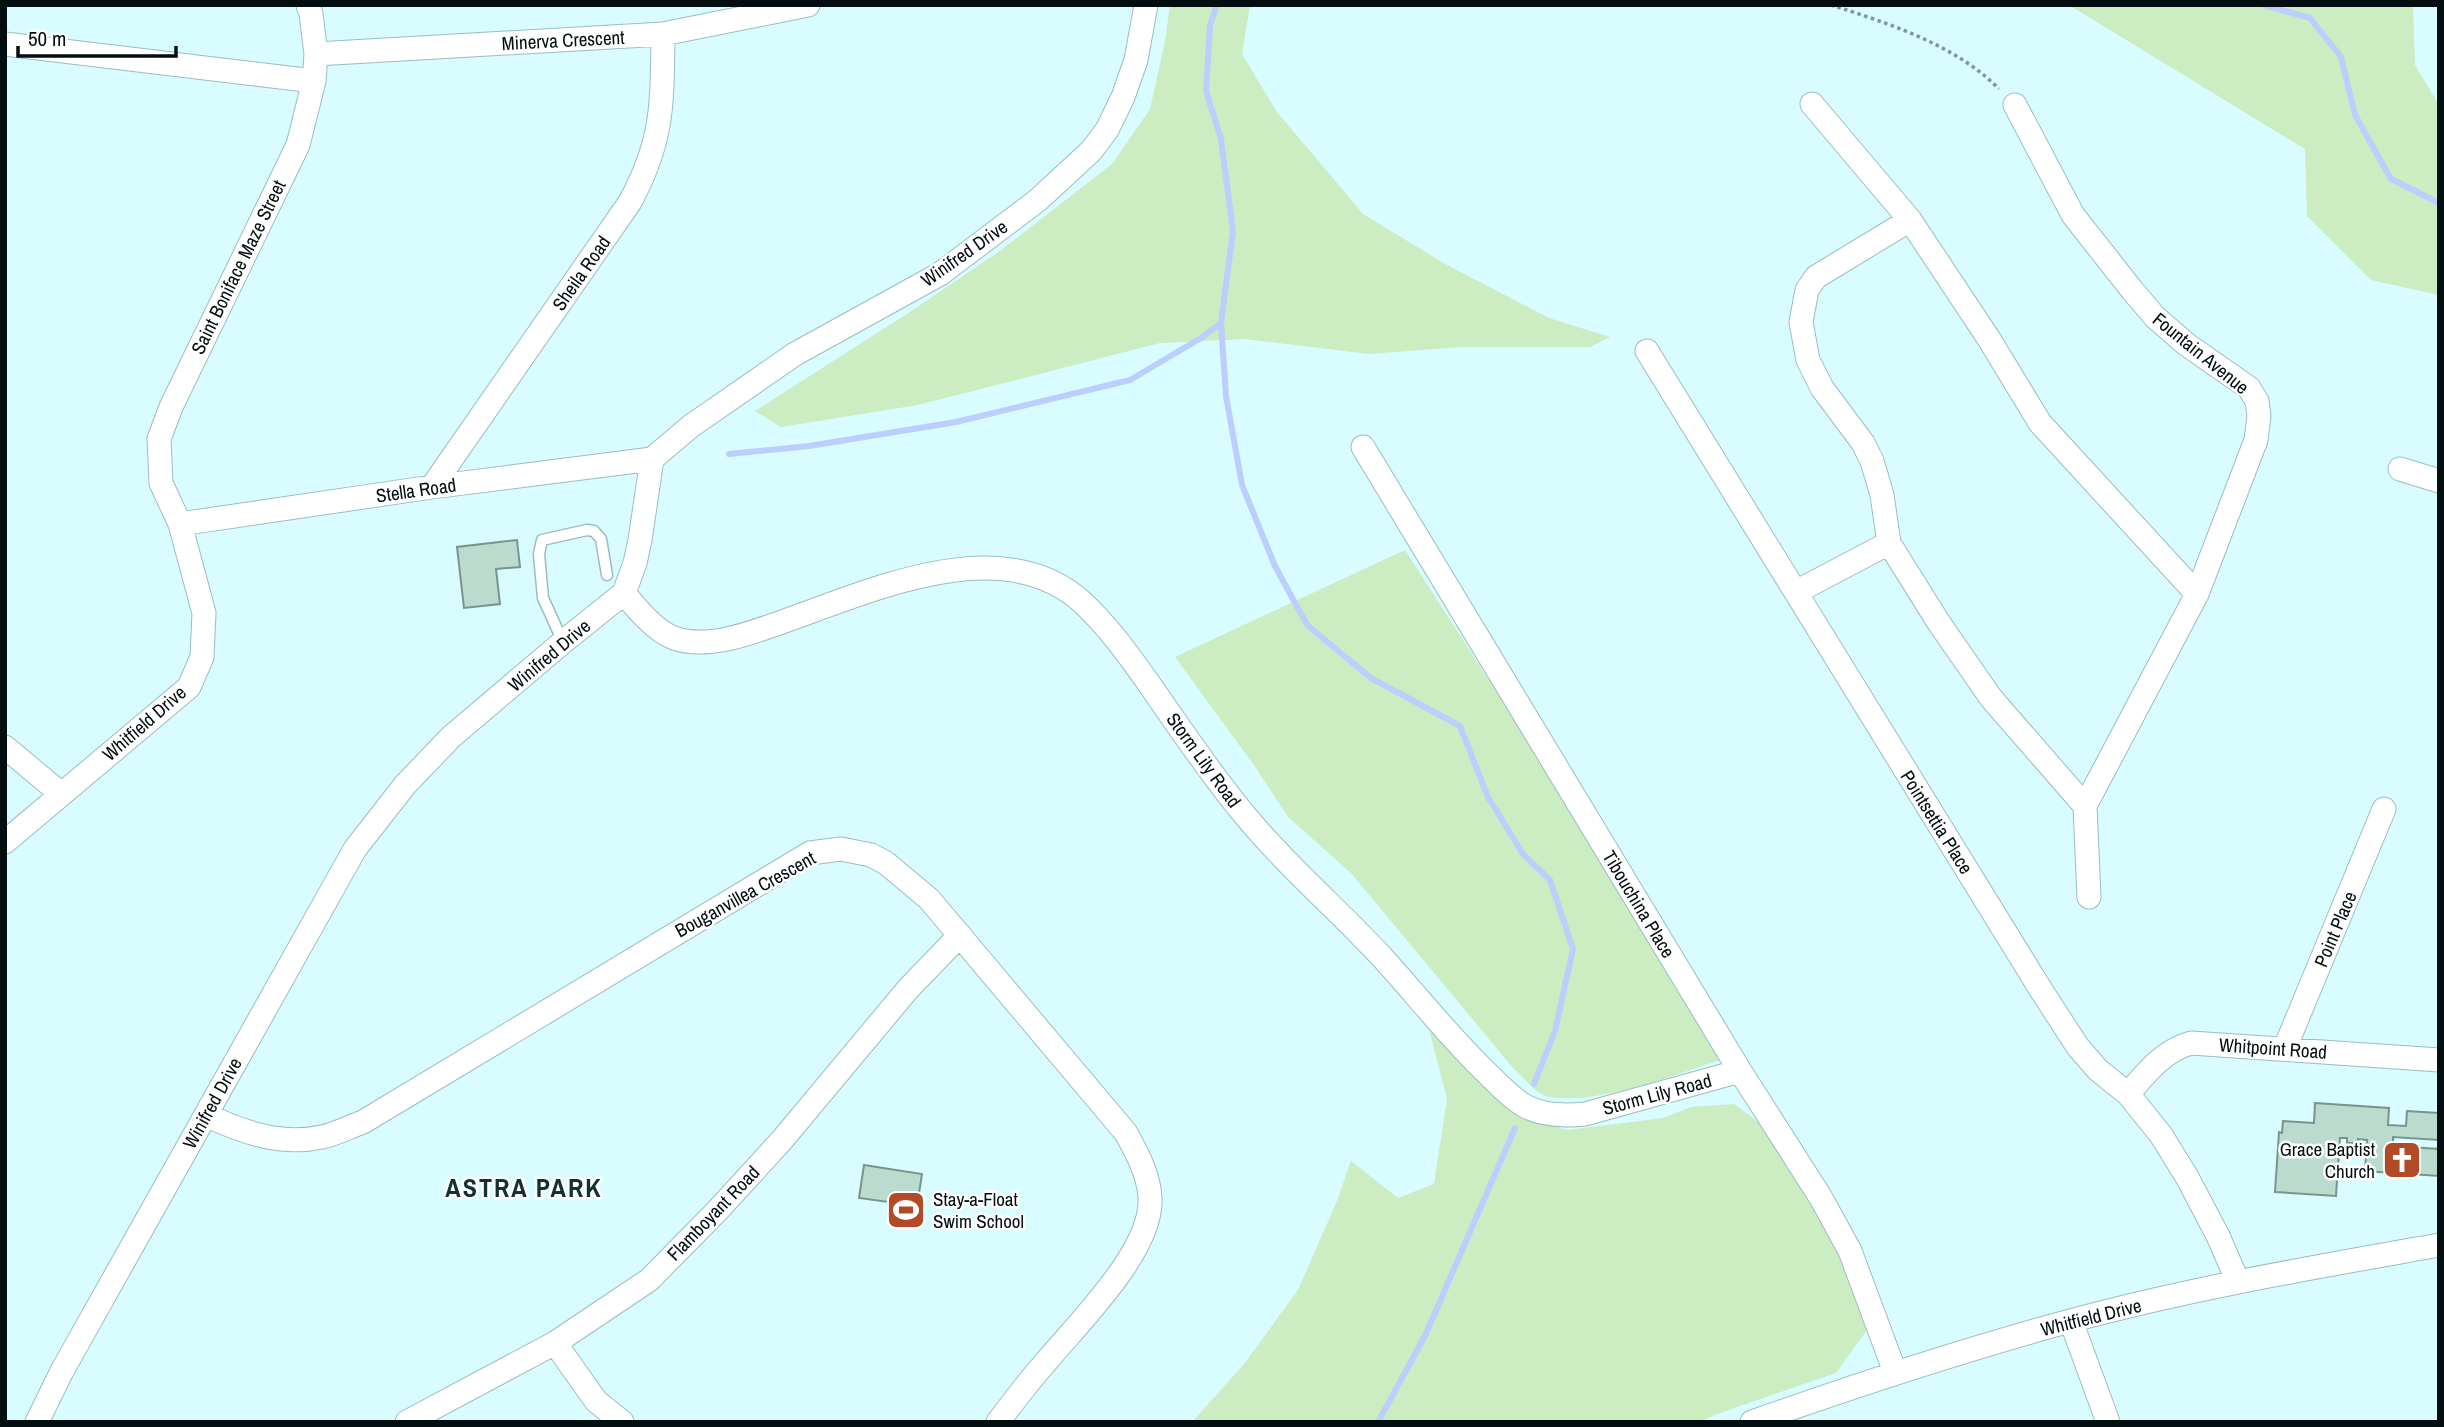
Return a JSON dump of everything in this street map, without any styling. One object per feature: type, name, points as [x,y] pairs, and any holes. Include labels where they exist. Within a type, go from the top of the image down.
[{"type":"street","name":"Saint Boniface Maze Street","points":[[180,524],[161,483],[159,439],[171,407],[298,145],[314,81],[316,54],[308,5]]},
{"type":"street","name":"Minerva Crescent","points":[[316,54],[663,34],[808,5]]},
{"type":"street","name":"Winifred Drive","points":[[652,459],[691,425],[795,354],[940,274],[1038,200],[1082,159],[1107,130],[1123,97],[1136,60],[1146,5]]},
{"type":"street","name":"Sheila Road","points":[[432,487],[643,178],[657,138],[662,108],[663,34]]},
{"type":"street","points":[[5,44],[314,81]]},
{"type":"street","points":[[1812,104],[1910,220],[1989,339],[2040,423],[2197,594]]},
{"type":"street","name":"Fountain Avenue","points":[[2015,105],[2073,215],[2155,317],[2202,357],[2249,388],[2257,401],[2259,416],[2256,440],[2197,594],[2085,806]]},
{"type":"street","points":[[1910,220],[1816,278],[1807,290],[1801,322],[1808,360],[1822,388],[1863,443],[1872,461],[1882,495],[1889,543],[1939,623],[1991,698],[2085,806],[2089,897]]},
{"type":"street","name":"Pointsettia Place","points":[[1647,351],[2078,1047],[2098,1070],[2128,1094],[2161,1135],[2218,1236],[2238,1282]]},
{"type":"street","name":"Tibouchina Place","points":[[1363,447],[1740,1071],[1821,1198],[1850,1251],[1895,1373]]},
{"type":"street","name":"Stella Road","points":[[180,524],[432,487],[652,459]]},
{"type":"street","points":[[624,593],[638,551],[652,459]]},
{"type":"street","points":[[2400,469],[2439,481]]},
{"type":"street","name":"Whitfield Drive","points":[[5,842],[189,687],[202,657],[204,613],[180,524]]},
{"type":"street","points":[[1796,592],[1889,543]]},
{"type":"street","name":"Storm Lily Road","points":[[624,593],[636,608],[670,637],[693,641],[718,639],[762,629],[898,582],[951,570],[1001,569],[1032,575],[1061,586],[1081,601],[1120,642],[1211,772],[1265,838],[1380,956],[1476,1063],[1525,1106],[1540,1113],[1569,1116],[1585,1114],[1740,1071]]},
{"type":"street","name":"Winifred Drive","points":[[37,1422],[56,1382],[362,840],[405,785],[451,737],[624,593]]},
{"type":"street","points":[[5,747],[60,793]]},
{"type":"street","name":"Point Place","points":[[2285,1048],[2384,809]]},
{"type":"street","name":"Bouganvillea Crescent","points":[[206,1115],[236,1129],[294,1140],[323,1137],[363,1122],[810,853],[841,849],[871,855],[886,863],[929,899],[1126,1133],[1139,1158],[1150,1198],[1144,1233],[1113,1284],[998,1422]]},
{"type":"street","name":"Flamboyant Road","points":[[407,1422],[555,1343],[649,1280],[708,1221],[782,1140],[908,989],[960,935]]},
{"type":"street","name":"Whitpoint Road","points":[[2128,1094],[2162,1056],[2175,1047],[2192,1043],[2439,1060]]},
{"type":"street","name":"Whitfield Drive","points":[[1752,1422],[1895,1373],[2071,1321],[2238,1282],[2439,1245]]},
{"type":"street","points":[[2071,1321],[2108,1422]]},
{"type":"street","points":[[555,1343],[596,1401],[622,1422]]},
{"type":"lane","points":[[562,642],[543,598],[539,554],[542,540],[587,530],[594,531],[601,539],[607,576]]},
{"type":"path","points":[[1831,5],[1883,22],[1954,56],[1990,80],[2015,105]]},
{"type":"green space","points":[[1170,5],[1250,5],[1242,54],[1277,112],[1363,214],[1447,265],[1549,318],[1610,337],[1590,347],[1461,347],[1369,354],[1245,339],[1160,343],[918,405],[781,427],[755,411],[1000,251],[1112,164],[1150,109]]},
{"type":"green space","points":[[2069,5],[2413,5],[2415,65],[2439,105],[2439,295],[2371,280],[2307,216],[2305,149]]},
{"type":"green space","points":[[1405,550],[1539,758],[1720,1060],[1634,1088],[1587,1097],[1546,1096],[1537,1091],[1513,1068],[1351,873],[1288,817],[1256,768],[1175,657]]},
{"type":"green space","points":[[1426,1017],[1536,1122],[1568,1130],[1663,1118],[1691,1107],[1734,1104],[1765,1127],[1814,1205],[1846,1269],[1867,1330],[1836,1373],[1700,1422],[1192,1422],[1244,1364],[1298,1290],[1337,1201],[1351,1161],[1398,1198],[1434,1184],[1447,1099]]},
{"type":"building","points":[[517,540],[520,567],[496,569],[500,604],[464,608],[457,547]]},
{"type":"building","name":"Grace Baptist Church","points":[[2315,1103],[2389,1108],[2388,1125],[2406,1126],[2407,1111],[2439,1113],[2439,1140],[2393,1137],[2393,1146],[2439,1149],[2439,1176],[2365,1171],[2367,1140],[2358,1139],[2357,1143],[2347,1143],[2347,1138],[2340,1138],[2336,1196],[2275,1192],[2279,1132],[2282,1133],[2283,1121],[2314,1123]]},
{"type":"building","name":"Stay-a-Float Swim School","points":[[864,1165],[922,1174],[917,1206],[859,1198]]},
{"type":"waterway","points":[[1217,5],[1210,25],[1206,91],[1221,139],[1233,231],[1221,323],[1226,396],[1242,485],[1275,566],[1307,625],[1371,678],[1460,726],[1488,797],[1523,854],[1550,880],[1573,949],[1555,1031],[1534,1084]]},
{"type":"waterway","points":[[2264,5],[2310,18],[2341,57],[2355,115],[2391,179],[2439,203]]},
{"type":"waterway","points":[[729,454],[809,446],[956,422],[1130,380],[1221,323]]},
{"type":"waterway","points":[[1378,1422],[1425,1336],[1515,1128]]},
{"type":"place","name":"Grace Baptist Church","points":[[2402,1160]]},
{"type":"place","name":"Stay-a-Float Swim School","points":[[906,1210]]},
{"type":"district","name":"ASTRA PARK","points":[[524,1188]]}]
